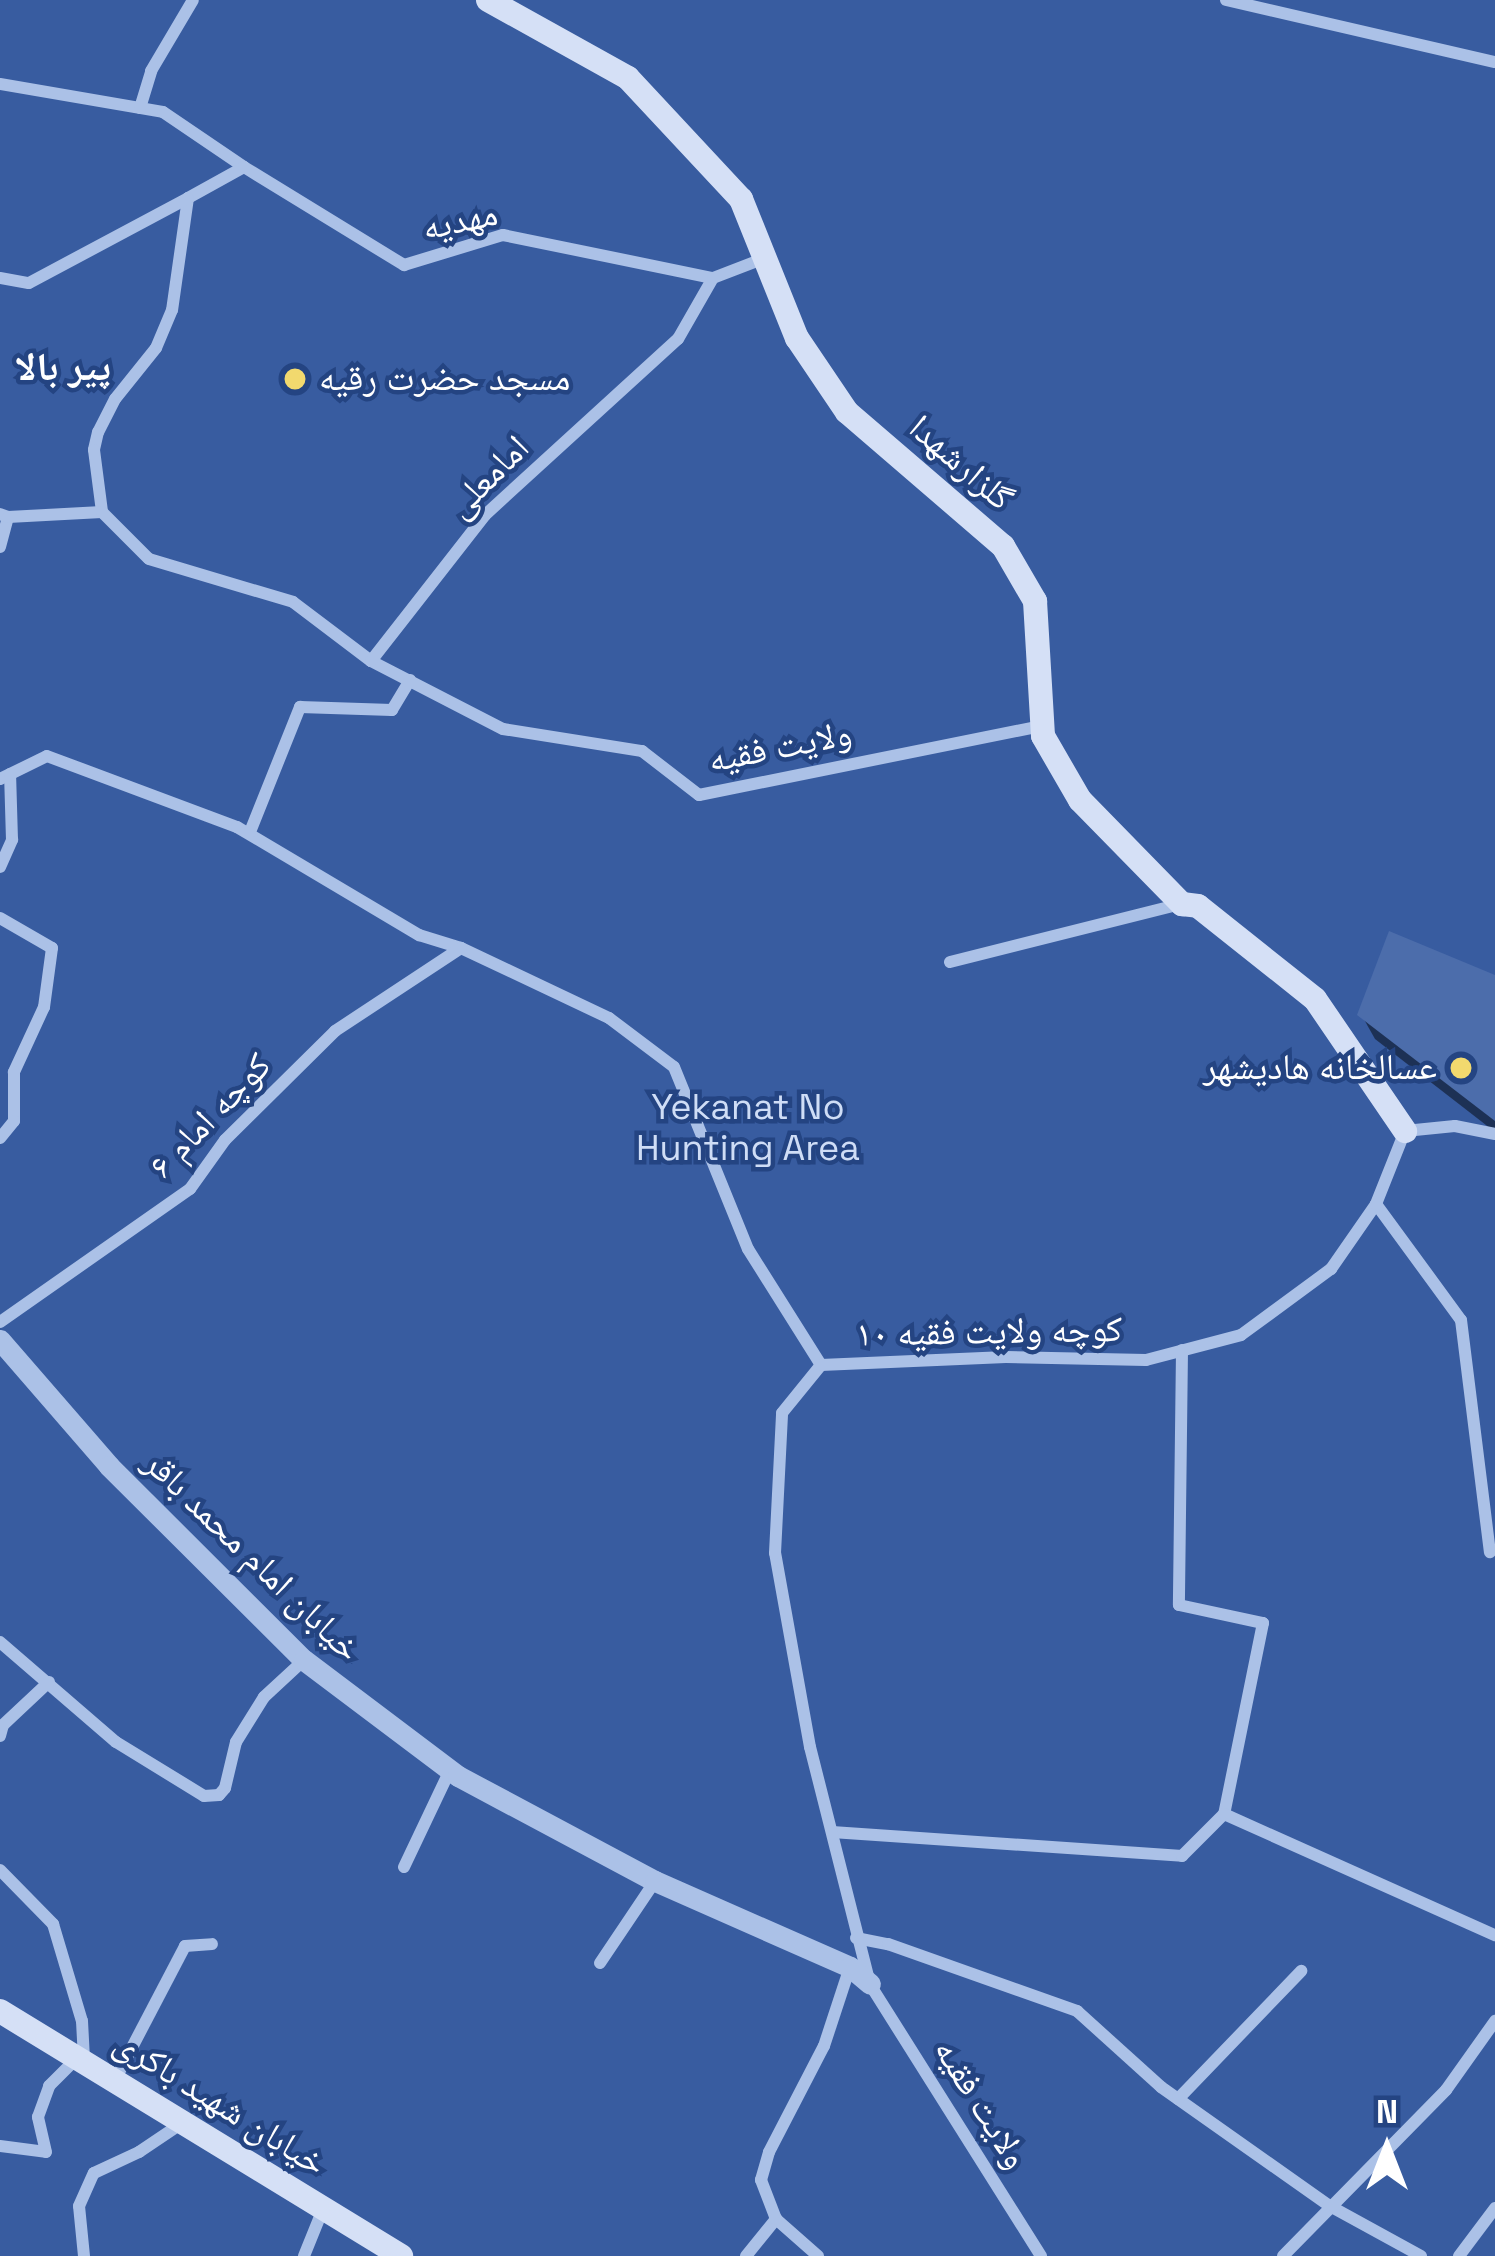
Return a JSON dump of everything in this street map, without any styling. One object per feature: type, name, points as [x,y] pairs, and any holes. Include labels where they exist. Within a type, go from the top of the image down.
[{"type":"main road","name":"گلزارشهدا","points":[[488,0],[628,78],[741,199],[797,338],[847,412],[1003,546],[1035,601],[1042,726],[1080,800],[1182,904],[1198,907],[1315,999],[1405,1130]]},
{"type":"main road","name":"خیابان شهید باکری","points":[[0,2011],[401,2256]]},
{"type":"street","points":[[140,108],[152,71],[193,0]]},
{"type":"street","points":[[1226,0],[1495,62]]},
{"type":"street","name":"مهدیه","points":[[0,84],[163,112],[404,265],[503,235],[713,278]]},
{"type":"street","points":[[0,278],[29,283],[244,167]]},
{"type":"street","points":[[0,547],[4,515],[102,512],[94,450],[98,432],[115,399],[156,348],[172,310],[188,198]]},
{"type":"street","points":[[713,278],[765,258]]},
{"type":"street","name":"امامعلی","points":[[371,661],[485,515],[678,339],[713,278]]},
{"type":"street","name":"ولایت فقیه","points":[[102,512],[149,559],[293,602],[371,661],[503,729],[642,751],[699,795],[1042,726]]},
{"type":"street","points":[[250,832],[300,707],[392,710],[410,680]]},
{"type":"street","points":[[0,867],[12,840],[3,777],[47,756],[250,832],[418,935],[461,948],[609,1018],[674,1067],[748,1249],[821,1365]]},
{"type":"street","points":[[950,962],[1182,904]]},
{"type":"street","points":[[0,918],[52,948],[44,1007],[14,1072],[14,1121],[0,1138]]},
{"type":"street","name":"کوچه امام ۶","points":[[0,1322],[190,1189],[226,1140],[335,1031],[461,948]]},
{"type":"street","points":[[1405,1130],[1455,1126],[1495,1134]]},
{"type":"street","name":"کوچه ولایت فقیه ۱۰","points":[[870,1984],[810,1747],[775,1553],[782,1413],[821,1365],[1006,1357],[1146,1360],[1241,1336],[1331,1268],[1376,1204],[1405,1130]]},
{"type":"street","points":[[1376,1204],[1461,1321],[1490,1552]]},
{"type":"street","name":"خیابان امام محمد باقر","points":[[0,1340],[109,1466],[304,1660],[450,1770],[655,1881],[850,1967],[870,1984]]},
{"type":"street","points":[[832,1832],[1181,1856],[1224,1814],[1263,1623],[1179,1605],[1183,1350]]},
{"type":"street","points":[[0,1642],[116,1742],[204,1796],[219,1795],[236,1742],[264,1697],[304,1660]]},
{"type":"street","points":[[0,1736],[3,1725],[49,1682]]},
{"type":"street","points":[[404,1867],[450,1770]]},
{"type":"street","points":[[1224,1814],[1495,1935]]},
{"type":"street","points":[[0,1870],[52,1924],[82,2020],[81,2059],[49,2086],[38,2117],[46,2152],[0,2146]]},
{"type":"street","points":[[600,1963],[655,1881]]},
{"type":"street","points":[[856,1938],[888,1944],[1076,2011],[1178,2099],[1328,2205],[1421,2256]]},
{"type":"street","points":[[115,2080],[185,1946],[212,1944]]},
{"type":"street","points":[[818,2256],[776,2219],[761,2180],[769,2152],[824,2046],[850,1967]]},
{"type":"street","points":[[1178,2099],[1301,1972]]},
{"type":"street","name":"ولایت فقیه","points":[[870,1984],[1041,2256]]},
{"type":"street","points":[[1283,2256],[1328,2205],[1446,2090],[1495,2020]]},
{"type":"street","points":[[84,2256],[79,2206],[94,2173],[139,2152],[183,2122]]},
{"type":"street","points":[[1460,2256],[1495,2208]]},
{"type":"street","points":[[304,2256],[323,2209]]},
{"type":"street","points":[[746,2256],[776,2219]]},
{"type":"green space","name":"Yekanat No Hunting Area","points":[[0,0],[1495,0],[1495,2256],[0,2256]]},
{"type":"building","name":"عسالخانه هادیشهر","points":[[1389,931],[1495,975],[1495,1121],[1357,1015]]},
{"type":"place","name":"مسجد حضرت رقیه","points":[[295,379]]},
{"type":"place","name":"عسالخانه هادیشهر","points":[[1461,1068]]},
{"type":"district","name":"پیر بالا","points":[[63,367]]}]
